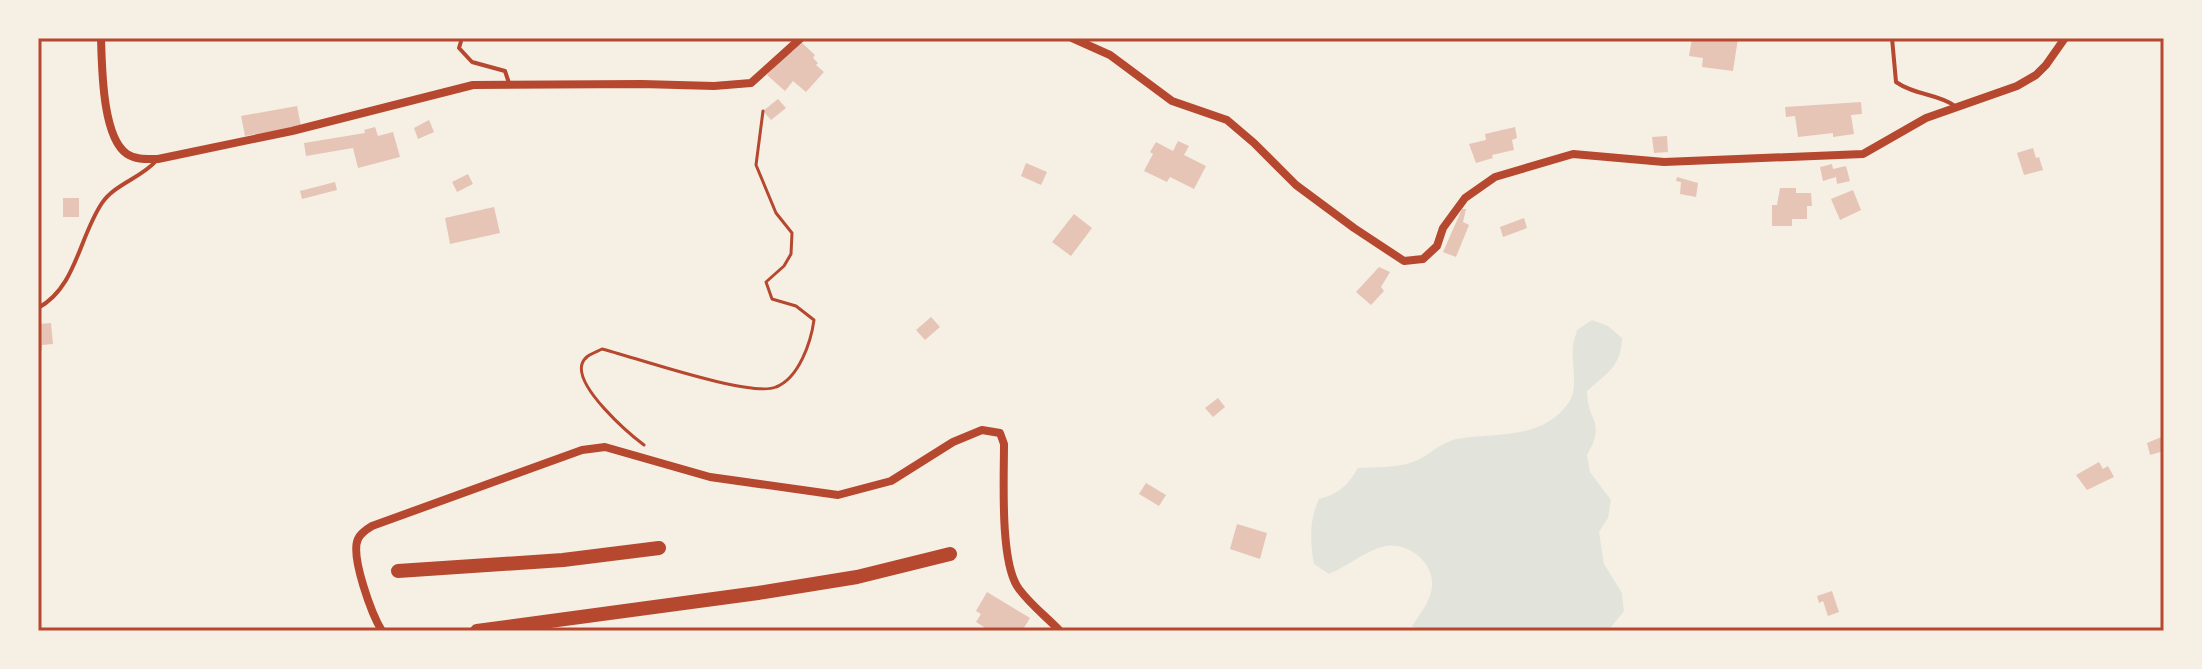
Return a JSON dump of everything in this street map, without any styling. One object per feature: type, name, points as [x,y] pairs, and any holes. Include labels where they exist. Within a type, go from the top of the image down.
[{"type":"highway","points":[[398,571],[563,560],[659,548]]},
{"type":"highway","points":[[477,631],[772,591],[857,577],[950,554]]},
{"type":"street","points":[[101,38],[103,86],[114,137],[125,153],[139,159],[158,159],[292,131],[473,85],[714,86],[751,83],[801,38]]},
{"type":"street","points":[[1072,38],[1110,55],[1172,101],[1227,120],[1296,185],[1404,261],[1423,259],[1437,246],[1443,228],[1465,198],[1495,177],[1573,154],[1664,162],[1863,154],[1926,118],[2017,86],[2036,75],[2065,38]]},
{"type":"street","points":[[382,631],[373,617],[355,551],[358,537],[372,526],[582,450],[605,447],[710,477],[838,495],[891,481],[953,442],[982,430],[1000,433],[1004,444],[1005,509],[1011,572],[1018,588],[1060,631]]},
{"type":"lane","points":[[462,38],[459,48],[472,62],[505,71],[510,85]]},
{"type":"lane","points":[[1892,38],[1896,82],[1910,92],[1946,100],[1955,106]]},
{"type":"lane","points":[[38,308],[50,302],[64,286],[86,229],[104,199],[147,171],[158,159]]},
{"type":"path","points":[[656,460],[650,449],[625,430],[606,409],[586,382],[581,370],[583,362],[590,355],[602,349],[682,374],[755,388],[775,388],[790,376],[812,333],[814,320],[796,306],[772,299],[766,282],[784,266],[791,254],[792,233],[776,213],[756,165],[763,111]]},
{"type":"shaded area","points":[[1592,320],[1608,326],[1622,338],[1616,363],[1587,391],[1596,428],[1587,455],[1590,472],[1611,500],[1608,518],[1599,532],[1604,564],[1622,593],[1624,611],[1608,631],[1421,631],[1412,626],[1429,598],[1432,578],[1425,562],[1411,551],[1386,546],[1329,574],[1314,564],[1311,531],[1319,499],[1342,488],[1358,468],[1406,464],[1456,439],[1532,429],[1558,414],[1569,402],[1574,389],[1573,346],[1577,330]]},
{"type":"building","points":[[1692,38],[1738,38],[1733,71],[1702,67],[1703,58],[1689,56]]},
{"type":"building","points":[[801,42],[815,55],[816,65],[824,72],[806,92],[793,81],[785,91],[767,75]]},
{"type":"building","points":[[778,99],[786,108],[771,120],[763,111]]},
{"type":"building","points":[[1861,102],[1862,114],[1851,115],[1854,134],[1798,137],[1795,116],[1786,117],[1785,107]]},
{"type":"building","points":[[297,106],[301,126],[245,136],[241,116]]},
{"type":"building","points":[[429,120],[434,132],[418,139],[414,128]]},
{"type":"building","points":[[375,127],[378,136],[393,132],[400,157],[358,168],[353,148],[306,156],[304,143],[365,133],[364,130]]},
{"type":"building","points":[[1515,127],[1517,138],[1512,140],[1514,150],[1476,163],[1469,144],[1486,140],[1485,134]]},
{"type":"building","points":[[1667,136],[1668,152],[1654,153],[1652,137]]},
{"type":"building","points":[[1178,141],[1189,146],[1184,155],[1206,166],[1194,189],[1170,177],[1167,182],[1144,171],[1156,142],[1173,151]]},
{"type":"building","points":[[2033,148],[2043,170],[2024,175],[2017,153]]},
{"type":"building","points":[[1026,163],[1047,172],[1041,185],[1021,176]]},
{"type":"building","points":[[1832,164],[1833,169],[1846,166],[1850,181],[1837,184],[1836,177],[1823,181],[1820,167]]},
{"type":"building","points":[[468,174],[473,184],[457,192],[452,182]]},
{"type":"building","points":[[1677,177],[1698,183],[1696,197],[1680,194],[1681,182],[1676,181]]},
{"type":"building","points":[[335,182],[337,190],[302,199],[300,191]]},
{"type":"building","points":[[1780,188],[1796,188],[1796,193],[1811,193],[1812,206],[1807,206],[1807,219],[1792,219],[1792,226],[1772,226],[1772,205],[1777,205]]},
{"type":"building","points":[[1853,190],[1861,210],[1840,220],[1831,199]]},
{"type":"building","points":[[63,198],[79,198],[79,217],[63,217]]},
{"type":"building","points":[[494,207],[500,233],[450,244],[445,218]]},
{"type":"building","points":[[1462,209],[1466,209],[1463,222],[1469,225],[1456,257],[1443,252]]},
{"type":"building","points":[[1074,214],[1092,228],[1071,256],[1052,242]]},
{"type":"building","points":[[1524,218],[1527,228],[1503,237],[1500,227]]},
{"type":"building","points":[[1379,267],[1390,272],[1381,287],[1384,291],[1371,305],[1356,292]]},
{"type":"building","points":[[931,317],[940,327],[925,340],[916,330]]},
{"type":"building","points":[[51,323],[53,344],[42,345],[42,350],[38,351],[39,324]]},
{"type":"building","points":[[1218,398],[1225,407],[1213,417],[1205,408]]},
{"type":"building","points":[[2164,436],[2164,451],[2150,455],[2147,443]]},
{"type":"building","points":[[2099,462],[2103,469],[2108,466],[2114,477],[2087,490],[2076,475]]},
{"type":"building","points":[[1146,483],[1166,495],[1159,506],[1139,494]]},
{"type":"building","points":[[1237,524],[1267,533],[1260,559],[1230,549]]},
{"type":"building","points":[[1832,591],[1839,612],[1828,616],[1823,601],[1819,603],[1817,596]]},
{"type":"building","points":[[987,592],[1030,618],[1022,631],[990,631],[976,622],[981,614],[976,611]]}]
